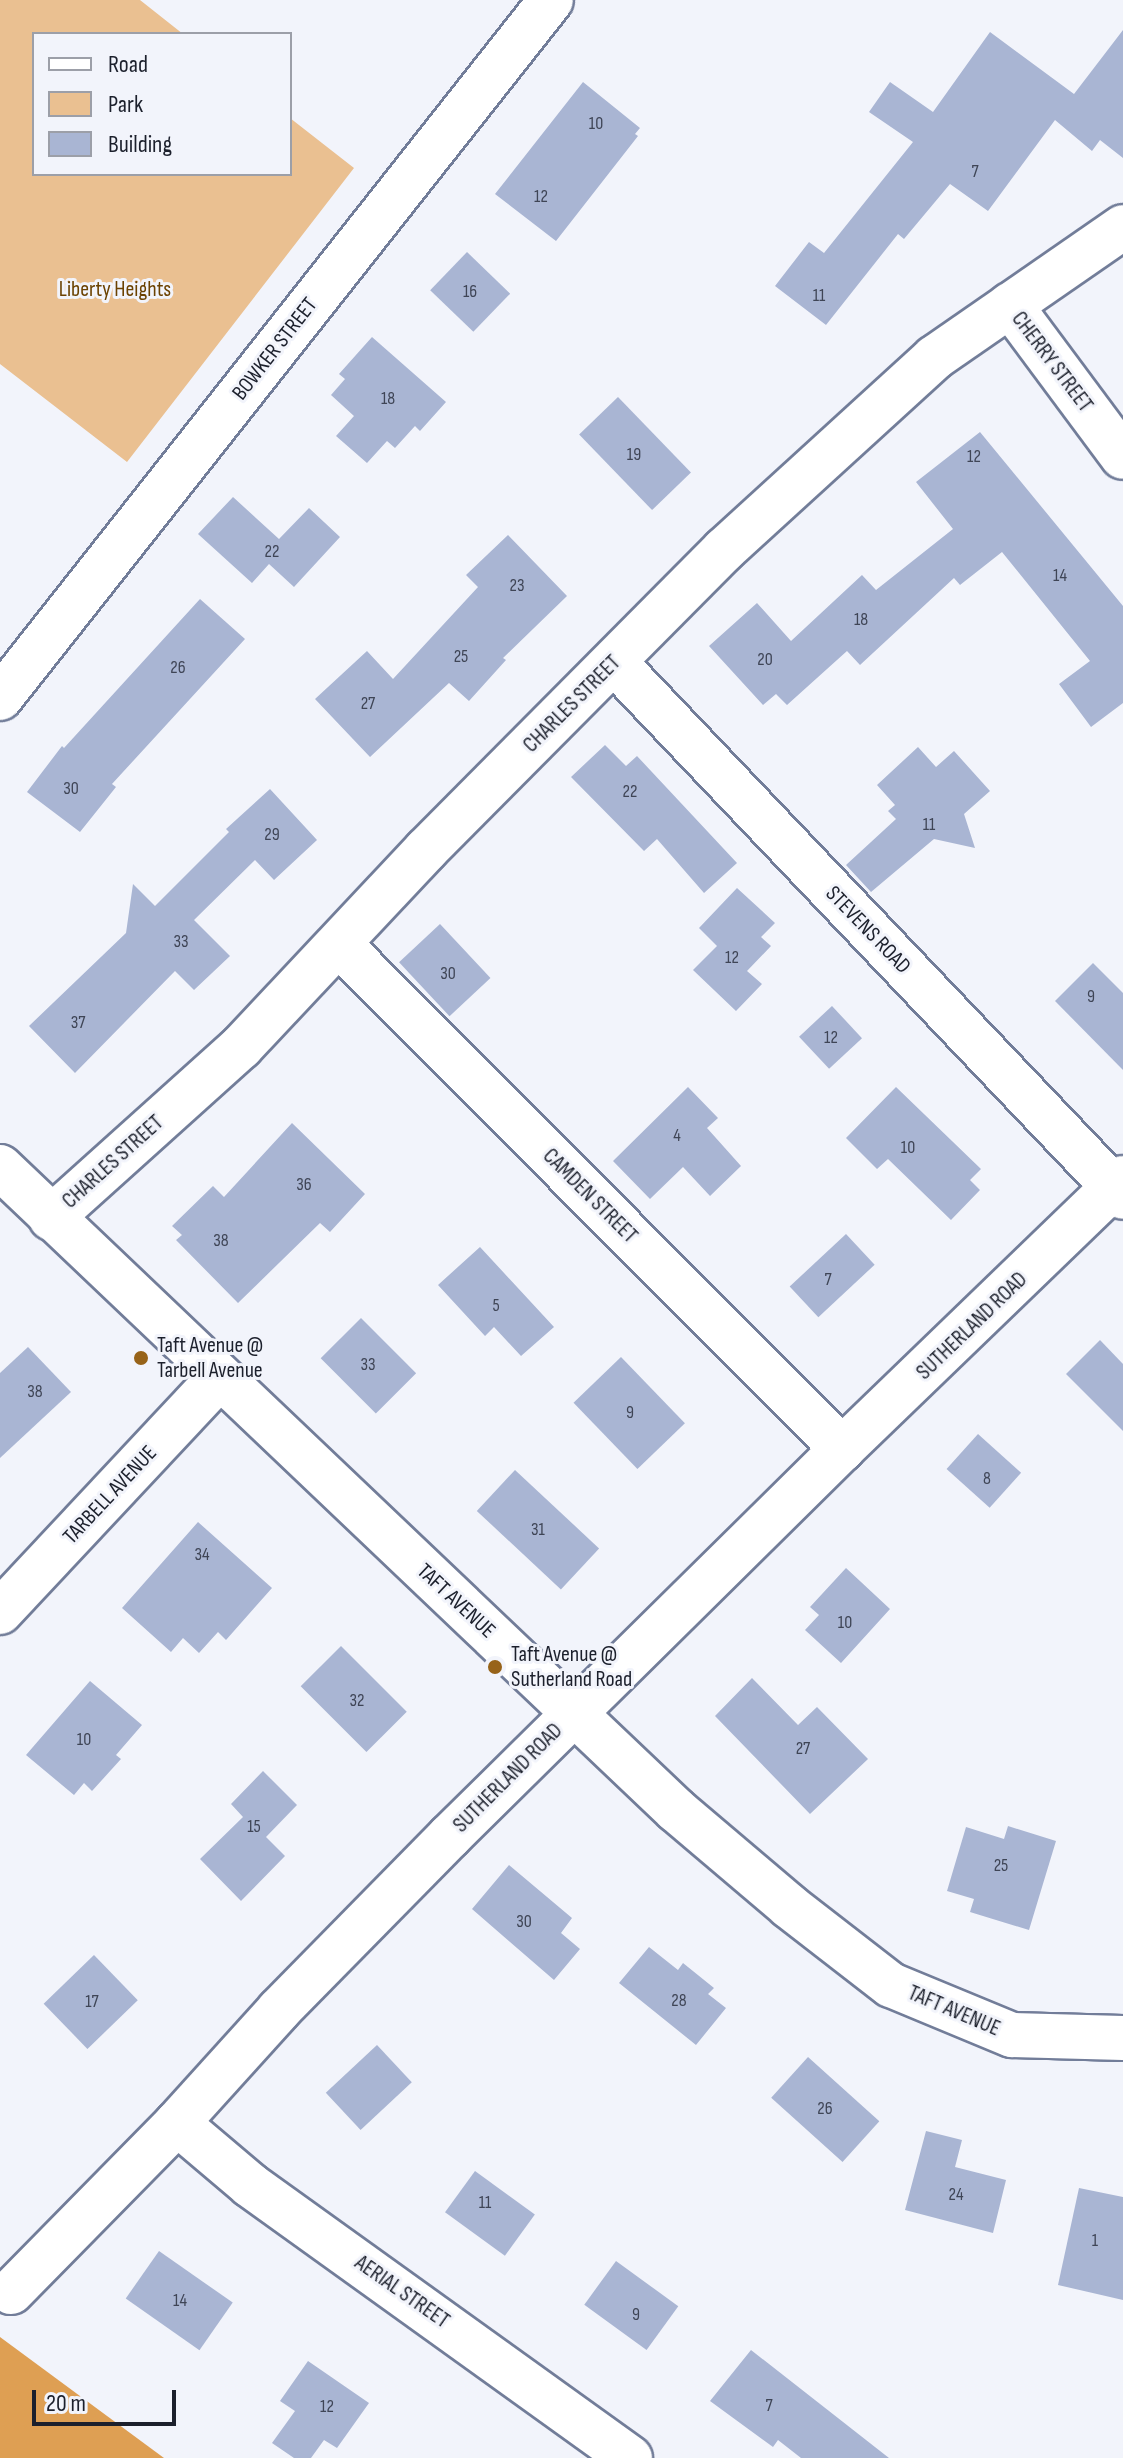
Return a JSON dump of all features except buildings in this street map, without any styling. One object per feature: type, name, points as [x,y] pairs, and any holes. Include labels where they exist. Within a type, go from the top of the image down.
[{"type":"street","name":"BOWKER STREET","points":[[0,698],[551,0]]},
{"type":"street","name":"CHARLES STREET","points":[[51,1218],[241,1047],[724,550],[934,358],[1123,227]]},
{"type":"street","name":"CHERRY STREET","points":[[1010,305],[1123,457]]},
{"type":"street","name":"STEVENS ROAD","points":[[614,662],[1119,1187]]},
{"type":"street","name":"CAMDEN STREET","points":[[339,944],[842,1449]]},
{"type":"street","name":"TAFT AVENUE","points":[[0,1167],[676,1810],[789,1906],[891,1985],[1012,2035],[1123,2038]]},
{"type":"street","name":"SUTHERLAND ROAD","points":[[11,2292],[177,2123],[279,2010],[575,1712],[842,1449],[1119,1187]]},
{"type":"street","name":"TARBELL AVENUE","points":[[0,1612],[220,1377]]},
{"type":"street","name":"AERIAL STREET","points":[[177,2123],[250,2185],[630,2458]]},
{"type":"green space","name":"Liberty Heights","points":[[0,0],[140,0],[180,32],[32,32],[32,176],[292,176],[292,120],[354,168],[127,462],[0,364]]},
{"type":"shaded area","points":[[0,2337],[164,2458],[0,2458]]},
{"type":"place","name":"Taft Avenue @ Tarbell Avenue","points":[[141,1358]]},
{"type":"place","name":"Taft Avenue @ Sutherland Road","points":[[495,1667]]}]
